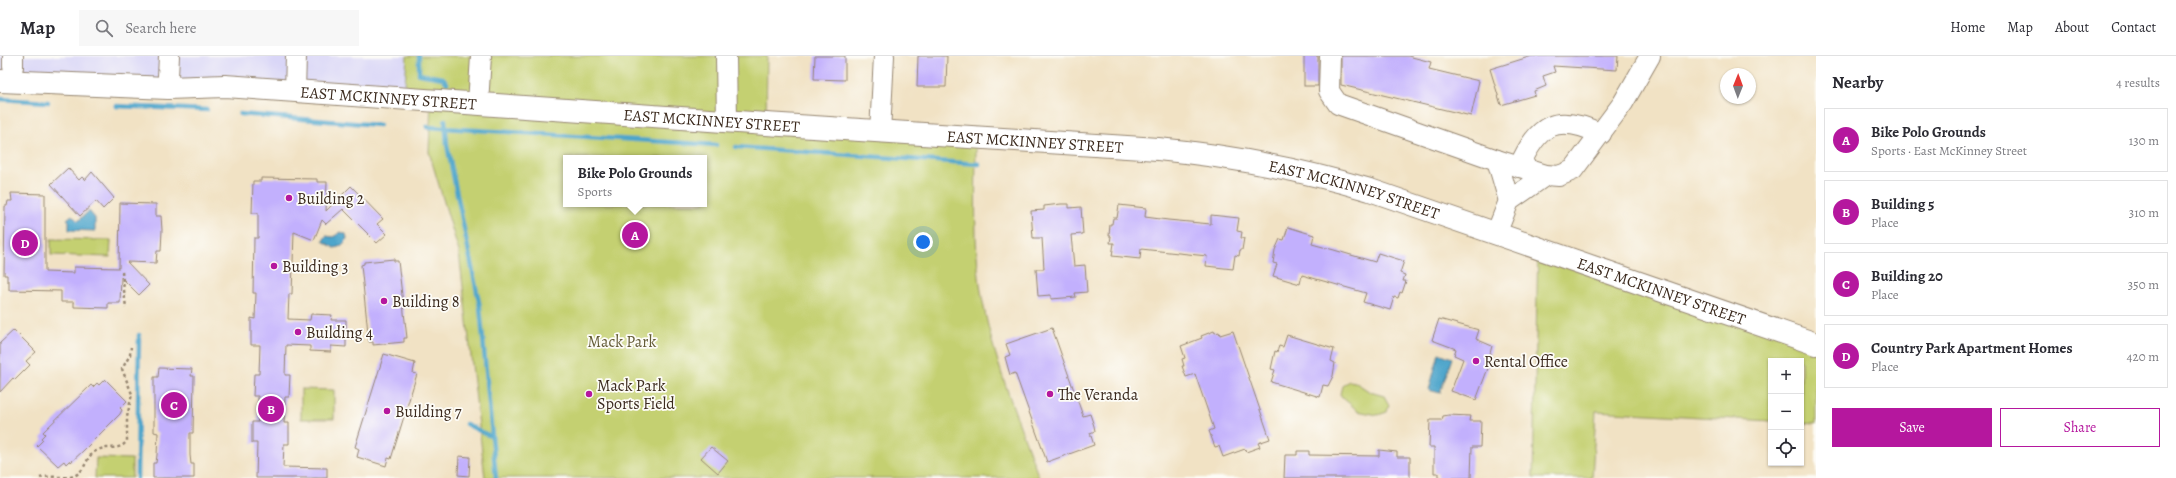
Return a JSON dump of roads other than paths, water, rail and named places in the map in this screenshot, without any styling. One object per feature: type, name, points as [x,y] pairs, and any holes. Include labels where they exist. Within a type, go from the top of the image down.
[{"type":"main road","name":"EAST MCKINNEY STREET","points":[[7,67],[168,66],[225,86]]},
{"type":"main road","name":"EAST MCKINNEY STREET","points":[[7,67],[168,88],[225,86],[880,132],[1158,149],[1244,160],[1297,169],[1419,206],[1816,344]]},
{"type":"street","points":[[295,91],[296,56]]},
{"type":"street","points":[[478,104],[481,56]]},
{"type":"street","points":[[726,56],[727,121]]},
{"type":"street","points":[[880,132],[884,56]]},
{"type":"street","points":[[1330,56],[1329,91],[1338,104],[1546,176],[1559,176],[1573,170],[1623,103],[1650,56]]},
{"type":"street","points":[[1518,167],[1526,150],[1537,136],[1550,126],[1564,123],[1582,125],[1601,134]]},
{"type":"street","points":[[1498,160],[1509,200]]},
{"type":"street","points":[[1496,234],[1509,200],[1546,176]]},
{"type":"water","points":[[89,211],[95,218],[95,231],[69,230],[69,221],[67,219],[72,215],[78,221]]},
{"type":"water","points":[[341,232],[346,234],[347,238],[344,243],[336,248],[323,241],[326,236],[333,237]]},
{"type":"water","points":[[1439,353],[1452,358],[1440,393],[1429,390]]},
{"type":"waterway","points":[[419,56],[419,74],[443,78],[447,83]]},
{"type":"waterway","points":[[0,99],[48,102]]},
{"type":"waterway","points":[[116,106],[207,110]]},
{"type":"waterway","points":[[240,114],[379,125]]},
{"type":"waterway","points":[[445,120],[447,145],[480,307],[496,478]]},
{"type":"waterway","points":[[427,127],[716,145]]},
{"type":"waterway","points":[[736,147],[979,164]]},
{"type":"waterway","points":[[137,478],[139,335]]},
{"type":"waterway","points":[[466,424],[492,437]]},
{"type":"place","name":"Building 2","points":[[289,198]]},
{"type":"place","name":"Bike Polo Grounds","points":[[635,235]]},
{"type":"place","name":"Country Park Apartment Homes","points":[[25,243]]},
{"type":"place","name":"Building 3","points":[[274,266]]},
{"type":"place","name":"Building 8","points":[[384,301]]},
{"type":"place","name":"Building 4","points":[[298,332]]},
{"type":"place","name":"Rental Office","points":[[1476,361]]},
{"type":"place","name":"Mack Park Sports Field","points":[[589,394]]},
{"type":"place","name":"The Veranda","points":[[1050,394]]},
{"type":"place","name":"Building 20","points":[[174,405]]},
{"type":"place","name":"Building 5","points":[[271,409]]},
{"type":"place","name":"Building 7","points":[[387,411]]},
{"type":"park label","name":"Mack Park","points":[[622,341]]}]
